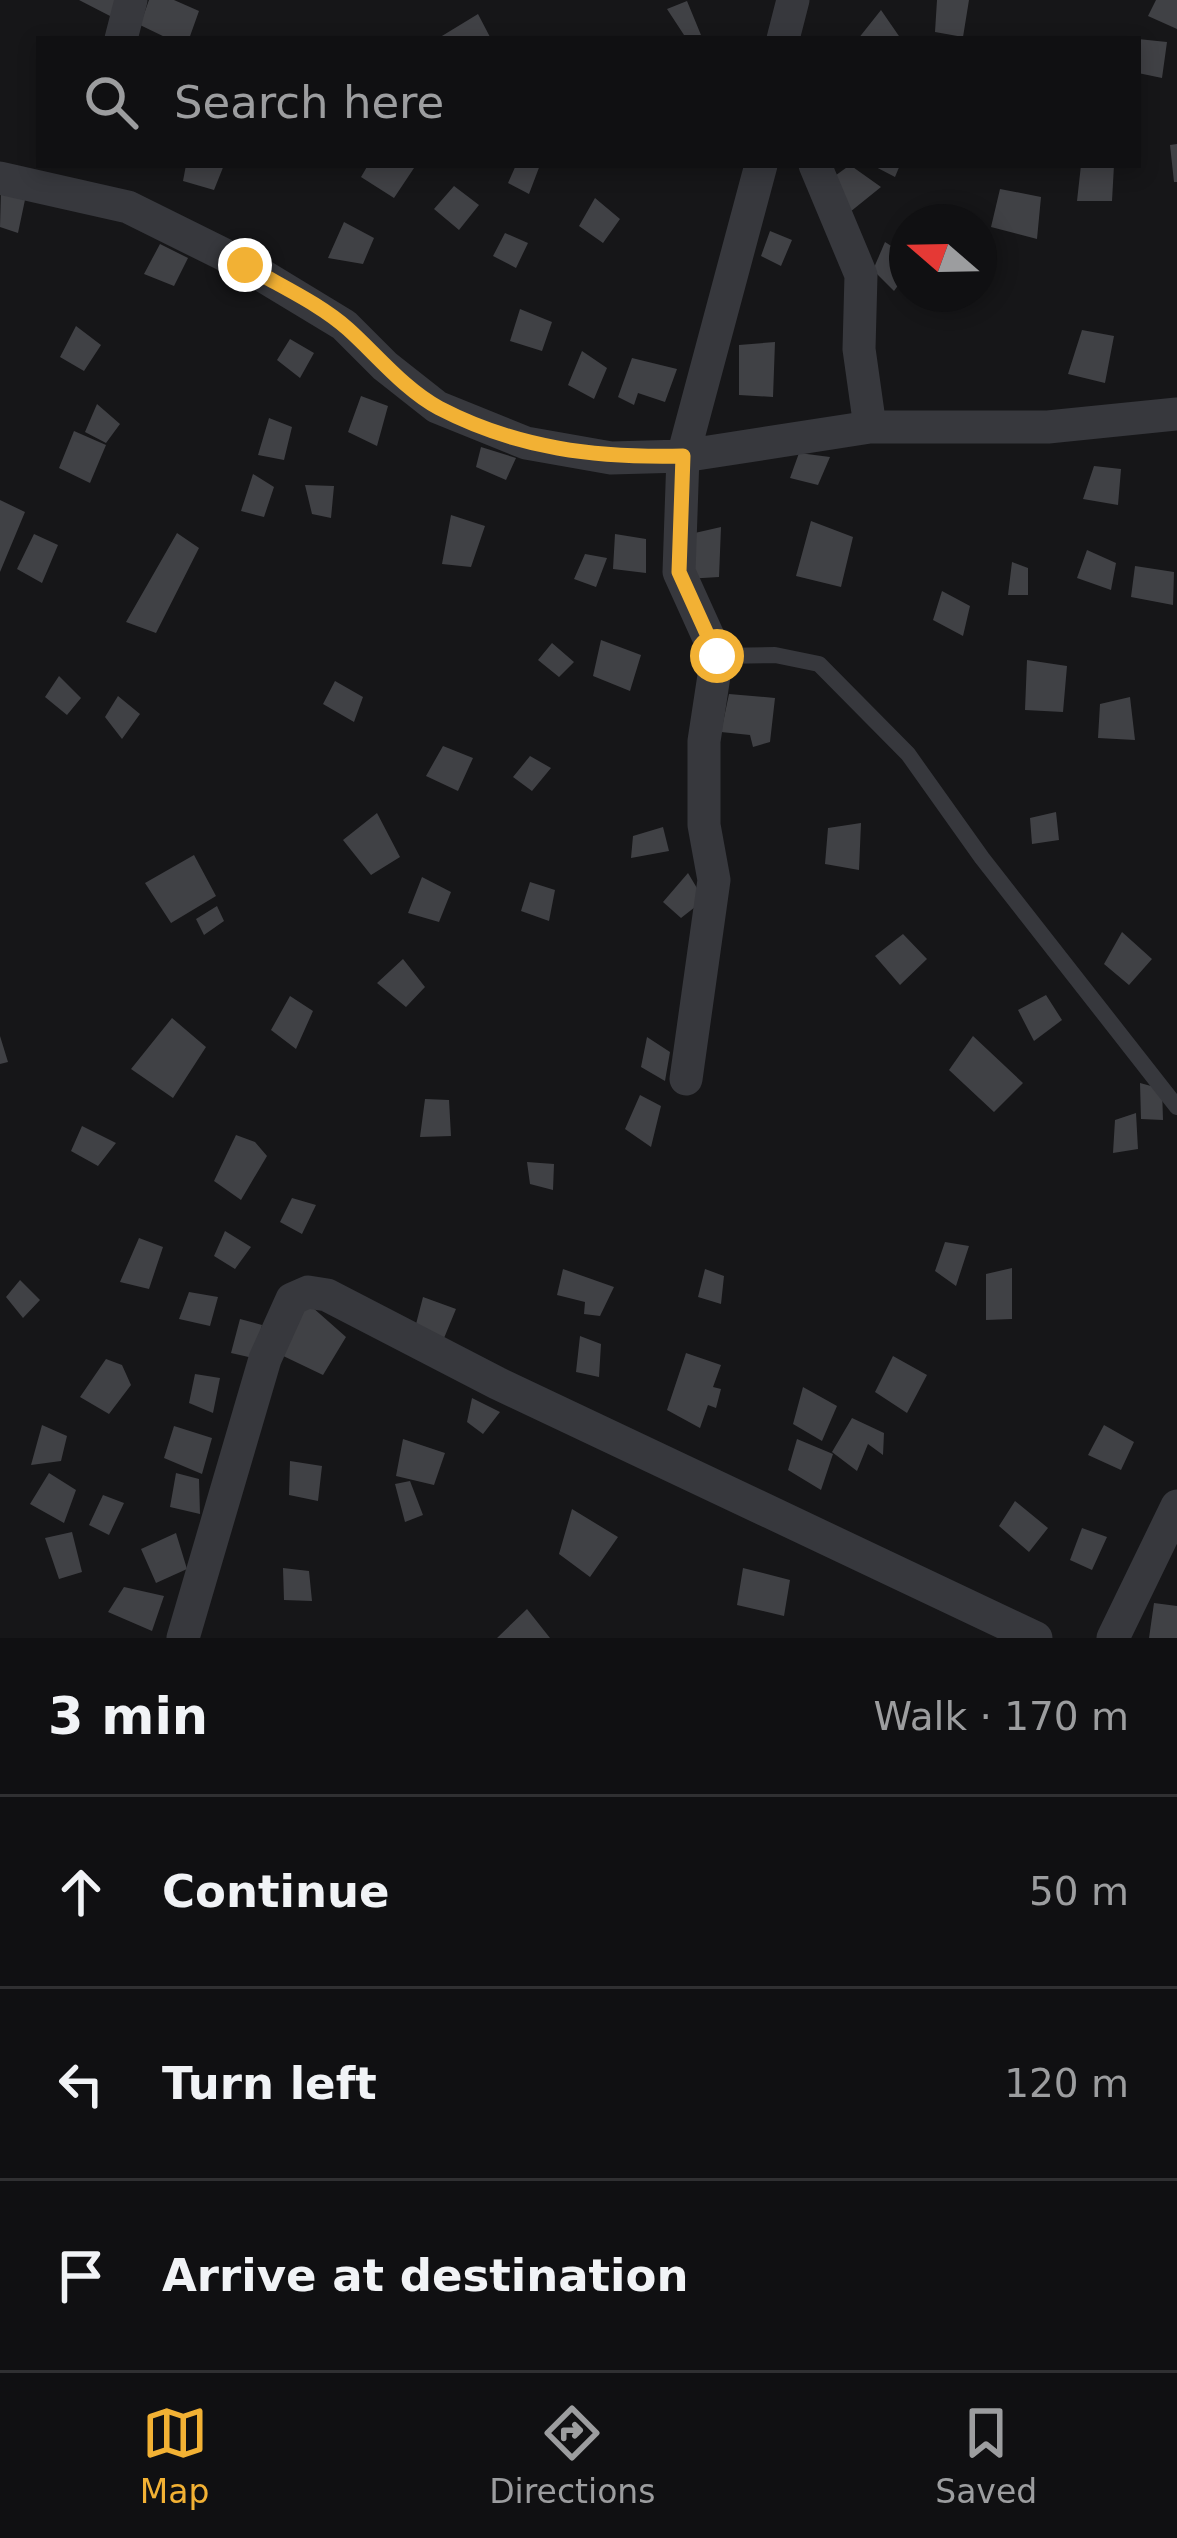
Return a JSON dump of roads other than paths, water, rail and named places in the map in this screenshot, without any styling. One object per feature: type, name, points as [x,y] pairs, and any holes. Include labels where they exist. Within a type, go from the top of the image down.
[{"type":"street","points":[[123,36],[131,0]]},
{"type":"street","points":[[784,36],[793,0]]},
{"type":"street","points":[[686,1079],[712,913],[714,880],[704,825],[704,741],[717,656],[679,572],[683,456],[760,168]]},
{"type":"street","points":[[816,168],[861,275],[860,349],[870,427]]},
{"type":"street","points":[[0,178],[74,179],[245,265],[344,325],[385,366],[436,406],[526,443],[611,458],[683,456],[870,427],[1048,427],[1177,414]]},
{"type":"street","points":[[183,1638],[265,1359],[292,1299],[308,1292],[327,1294],[497,1383],[1036,1638]]},
{"type":"street","points":[[1113,1638],[1177,1506]]},
{"type":"lane","points":[[717,656],[775,655],[819,664],[908,754],[982,858],[1177,1107]]}]
